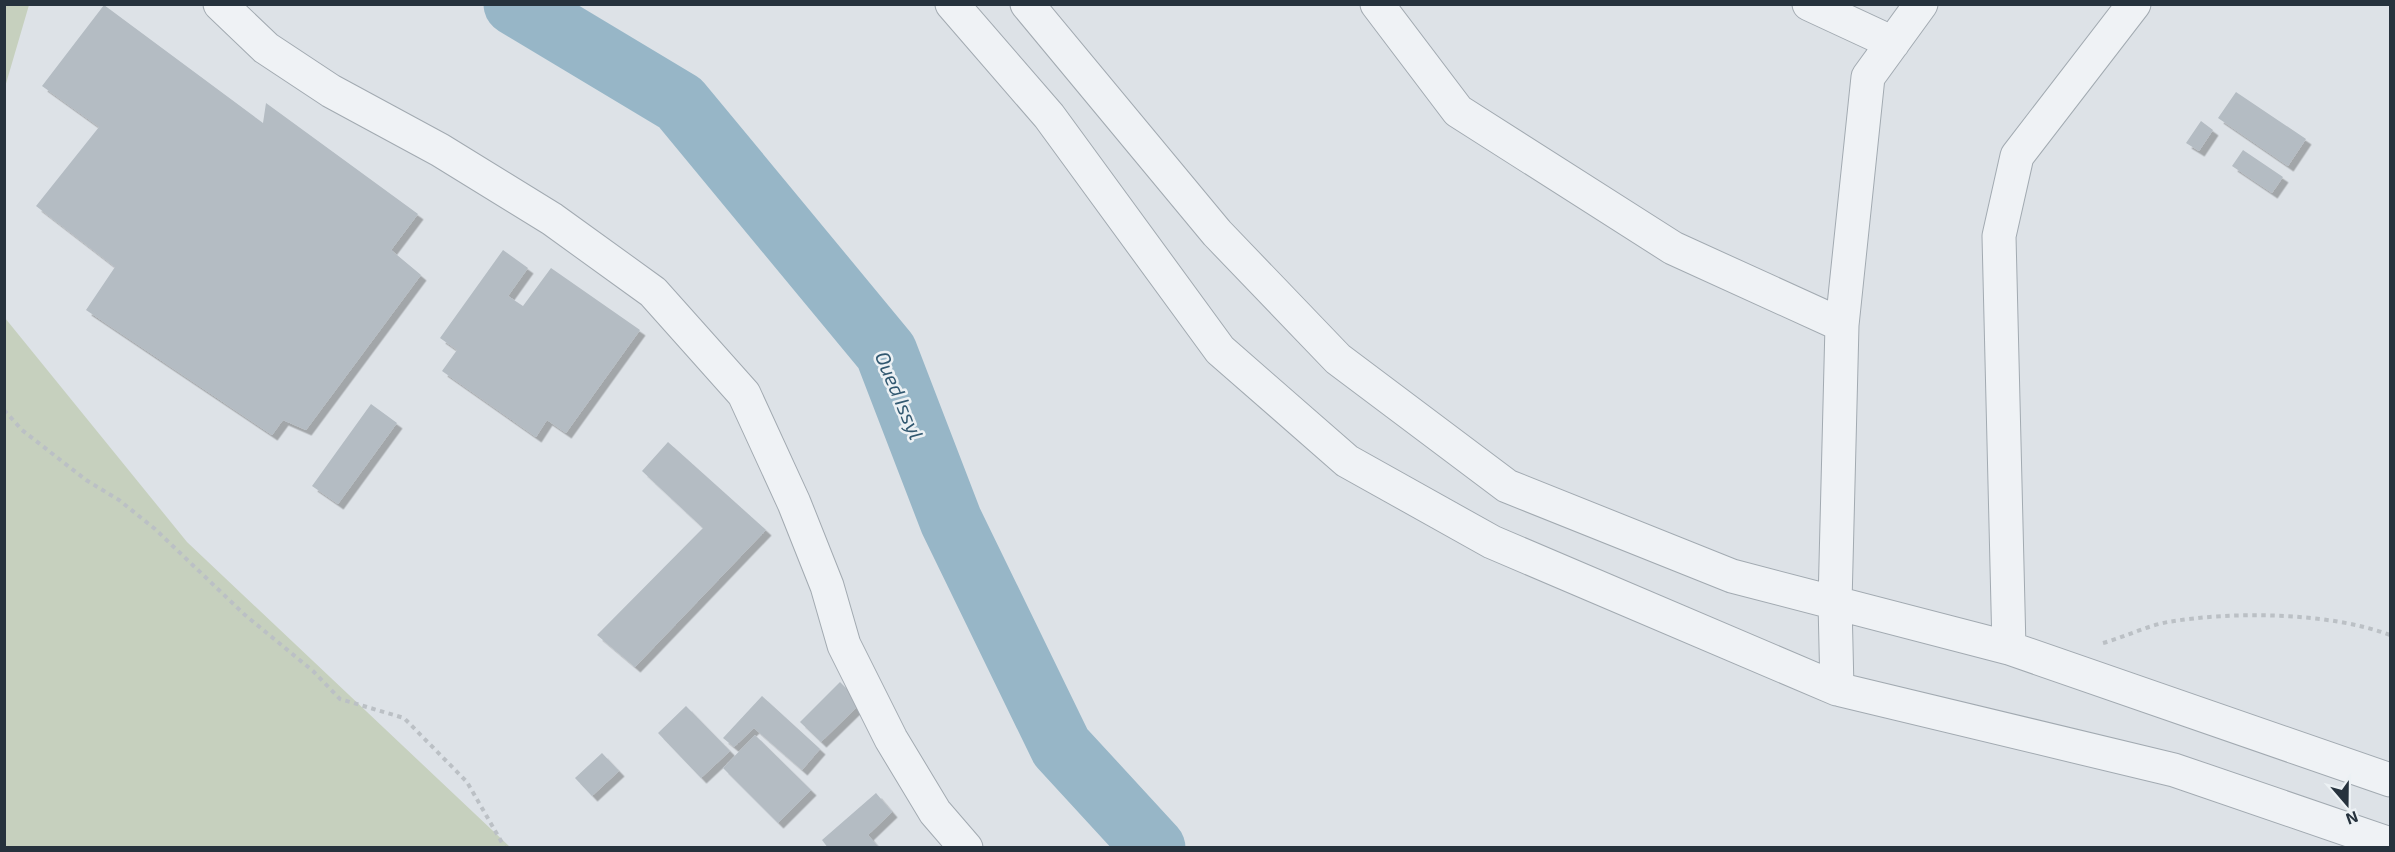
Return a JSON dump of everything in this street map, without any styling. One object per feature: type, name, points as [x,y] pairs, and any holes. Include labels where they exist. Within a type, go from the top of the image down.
[{"type":"street","points":[[220,4],[266,48],[331,91],[440,150],[552,219],[652,292],[744,394],[819,566],[844,645],[891,739],[935,812],[966,848]]},
{"type":"street","points":[[952,4],[1049,116],[1220,350],[1347,461],[1492,542],[1837,689],[2174,770],[2391,844]]},
{"type":"street","points":[[1027,4],[1217,233],[1338,359],[1507,486],[1732,576],[2009,648],[2391,780]]},
{"type":"street","points":[[1377,4],[1458,111],[1673,248],[1842,325]]},
{"type":"street","points":[[1809,4],[1893,43]]},
{"type":"street","points":[[1837,689],[1835,603],[1842,325],[1868,77],[1921,4]]},
{"type":"street","points":[[2009,648],[1999,236],[2017,156],[2134,4]]},
{"type":"path","points":[[4,410],[22,430],[86,480],[119,500],[155,529],[244,615],[313,670],[340,699],[404,718],[466,782],[505,848]]},
{"type":"path","points":[[2058,665],[2093,645],[2168,622],[2228,618],[2315,618],[2391,634]]},
{"type":"green space","points":[[4,5],[29,5],[5,87]]},
{"type":"green space","points":[[5,318],[187,542],[510,847],[5,847]]},
{"type":"building","points":[[104,5],[263,123],[266,103],[418,214],[391,250],[421,275],[306,430],[283,420],[272,435],[86,310],[115,267],[36,206],[99,127],[42,86]]},
{"type":"building","points":[[2236,92],[2306,139],[2288,166],[2218,118]]},
{"type":"building","points":[[2201,121],[2213,130],[2199,151],[2186,143]]},
{"type":"building","points":[[2243,150],[2283,177],[2272,193],[2232,166]]},
{"type":"building","points":[[503,250],[528,268],[508,296],[523,306],[551,268],[640,330],[566,433],[547,420],[536,437],[442,371],[457,350],[440,338]]},
{"type":"building","points":[[371,404],[397,423],[338,504],[312,486]]},
{"type":"building","points":[[668,442],[766,530],[635,667],[597,635],[703,528],[642,471]]},
{"type":"building","points":[[840,682],[861,703],[821,742],[800,722]]},
{"type":"building","points":[[762,696],[820,749],[802,770],[754,728],[734,747],[723,738]]},
{"type":"building","points":[[686,706],[730,751],[701,778],[658,733]]},
{"type":"building","points":[[755,735],[811,790],[778,823],[723,768]]},
{"type":"building","points":[[602,753],[619,771],[592,796],[575,778]]},
{"type":"building","points":[[876,793],[892,812],[868,835],[879,848],[828,848],[822,840]]},
{"type":"waterway","name":"Oued Issyl","points":[[515,4],[680,103],[886,352],[951,521],[1061,747],[1154,848]]}]
